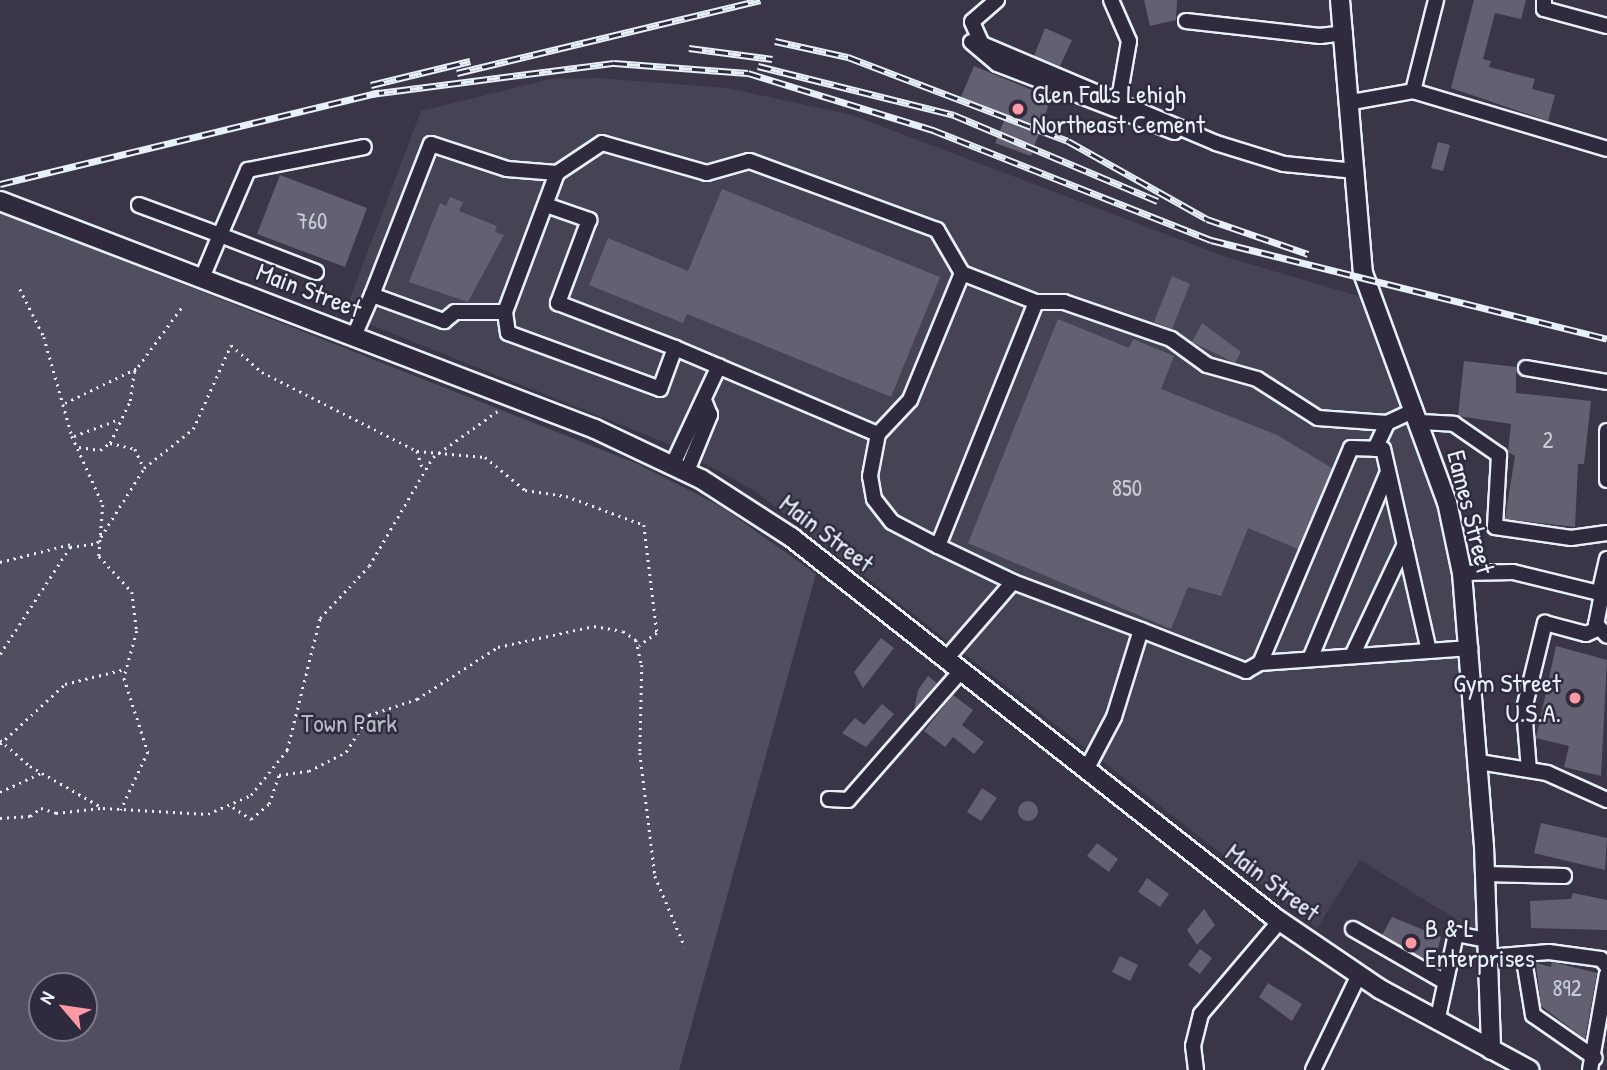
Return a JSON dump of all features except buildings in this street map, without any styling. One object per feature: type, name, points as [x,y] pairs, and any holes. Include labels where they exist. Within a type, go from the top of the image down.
[{"type":"main road","name":"Eames Street","points":[[1340,0],[1352,102],[1366,286],[1417,416],[1462,573],[1479,762],[1491,1049]]},
{"type":"main road","name":"Main Street","points":[[0,201],[516,399],[680,468],[791,537],[1280,921],[1359,975],[1437,1021],[1530,1070]]},
{"type":"street","points":[[972,22],[997,0]]},
{"type":"street","points":[[1111,0],[1129,41],[1119,99]]},
{"type":"street","points":[[1413,91],[1436,0]]},
{"type":"street","points":[[1544,0],[1544,9],[1607,26]]},
{"type":"street","points":[[1186,21],[1320,36],[1345,33]]},
{"type":"street","points":[[972,22],[982,44],[1119,99],[1216,143]]},
{"type":"street","points":[[972,22],[973,46],[997,64],[1216,143],[1303,167],[1356,171]]},
{"type":"street","points":[[1352,102],[1413,91],[1607,149]]},
{"type":"street","points":[[675,348],[660,389],[508,333],[505,312],[557,173],[602,143],[707,173],[749,161],[937,230],[962,273],[1036,302],[1064,302],[1171,339],[1207,365],[1257,379],[1318,418],[1387,423],[1417,416],[1454,424],[1499,455],[1495,527],[1572,538],[1607,533]]},
{"type":"street","points":[[354,336],[431,144],[507,169],[557,173]]},
{"type":"street","points":[[202,278],[248,170],[364,147]]},
{"type":"street","points":[[139,205],[316,272]]},
{"type":"street","points":[[546,205],[589,220],[558,303],[719,366],[878,434]]},
{"type":"street","points":[[962,273],[910,400],[878,434],[870,476],[874,499],[892,522],[1013,582],[1246,671],[1260,663],[1470,648]]},
{"type":"street","points":[[372,295],[444,321],[455,312],[505,312]]},
{"type":"street","points":[[938,546],[1036,302]]},
{"type":"street","points":[[680,468],[710,415],[704,400],[719,366]]},
{"type":"street","points":[[1526,368],[1607,382]]},
{"type":"street","points":[[1375,449],[1387,423]]},
{"type":"street","points":[[1607,431],[1607,480]]},
{"type":"street","points":[[1260,663],[1350,448],[1383,449],[1429,651]]},
{"type":"street","points":[[1310,659],[1388,472]]},
{"type":"street","points":[[1352,656],[1405,544]]},
{"type":"street","points":[[1530,770],[1524,709],[1545,622],[1586,634],[1602,633],[1607,559]]},
{"type":"street","points":[[1462,573],[1513,572],[1603,594]]},
{"type":"street","points":[[946,659],[1013,582]]},
{"type":"street","points":[[1086,770],[1114,717],[1141,630]]},
{"type":"street","points":[[829,799],[848,800],[961,671]]},
{"type":"street","points":[[1479,762],[1530,770],[1607,800]]},
{"type":"street","points":[[1485,874],[1564,876]]},
{"type":"street","points":[[1196,1070],[1194,1046],[1201,1014],[1280,921]]},
{"type":"street","points":[[1353,929],[1445,982]]},
{"type":"street","points":[[1437,1021],[1456,934],[1488,948],[1523,954],[1587,957],[1607,966]]},
{"type":"street","points":[[1523,954],[1533,1015],[1592,1064]]},
{"type":"street","points":[[1592,1064],[1607,974]]},
{"type":"street","points":[[1313,1070],[1359,975]]},
{"type":"path","points":[[20,289],[44,337],[72,436],[79,447],[103,509],[97,543],[99,556],[132,592],[137,631],[126,669],[126,688],[148,743],[136,788],[121,810]]},
{"type":"path","points":[[79,447],[100,450],[110,443],[117,420],[127,409],[136,368],[182,307]]},
{"type":"path","points":[[97,543],[144,468],[193,429],[231,345],[262,372],[417,451],[485,457],[525,490],[566,496],[644,526],[657,633],[639,646]]},
{"type":"path","points":[[64,403],[136,368]]},
{"type":"path","points":[[0,818],[41,808],[56,813],[103,808],[208,814],[233,807],[251,795],[287,750],[320,618],[369,566],[423,469],[437,453],[516,399]]},
{"type":"path","points":[[72,436],[117,420]]},
{"type":"path","points":[[110,443],[135,449],[144,468]]},
{"type":"path","points":[[417,451],[423,469]]},
{"type":"path","points":[[0,562],[75,543],[97,543]]},
{"type":"path","points":[[0,654],[33,596],[75,543]]},
{"type":"path","points":[[233,807],[251,820],[269,804],[279,775],[309,771],[346,752],[369,715],[417,699],[498,647],[527,636],[607,626],[632,635],[639,646],[647,829],[663,906],[685,947]]},
{"type":"path","points":[[103,808],[41,773],[1,742],[72,680],[126,669]]},
{"type":"path","points":[[0,792],[41,773]]},
{"type":"shaded area","points":[[597,78],[727,88],[852,115],[1223,256],[1365,298],[1444,526],[1460,629],[1480,934],[1360,860],[1317,928],[755,491],[669,444],[344,314],[421,111],[550,79]]},
{"type":"green space","name":"Town Park","points":[[0,212],[638,464],[722,507],[816,574],[679,1070],[0,1070]]},
{"type":"railway","points":[[457,73],[760,0]]},
{"type":"railway","points":[[775,41],[848,57],[1068,141],[1207,219],[1308,254]]},
{"type":"railway","points":[[689,48],[772,59]]},
{"type":"railway","points":[[371,85],[470,61]]},
{"type":"railway","points":[[371,94],[614,63],[748,73],[933,130],[1211,240],[1607,339]]},
{"type":"railway","points":[[758,66],[954,115],[1158,201]]},
{"type":"railway","points":[[0,184],[379,92]]},
{"type":"place","name":"Glen Falls Lehigh Northeast Cement","points":[[1018,109]]},
{"type":"place","name":"Gym Street U.S.A.","points":[[1575,698]]},
{"type":"place","name":"B & L Enterprises","points":[[1411,943]]}]
